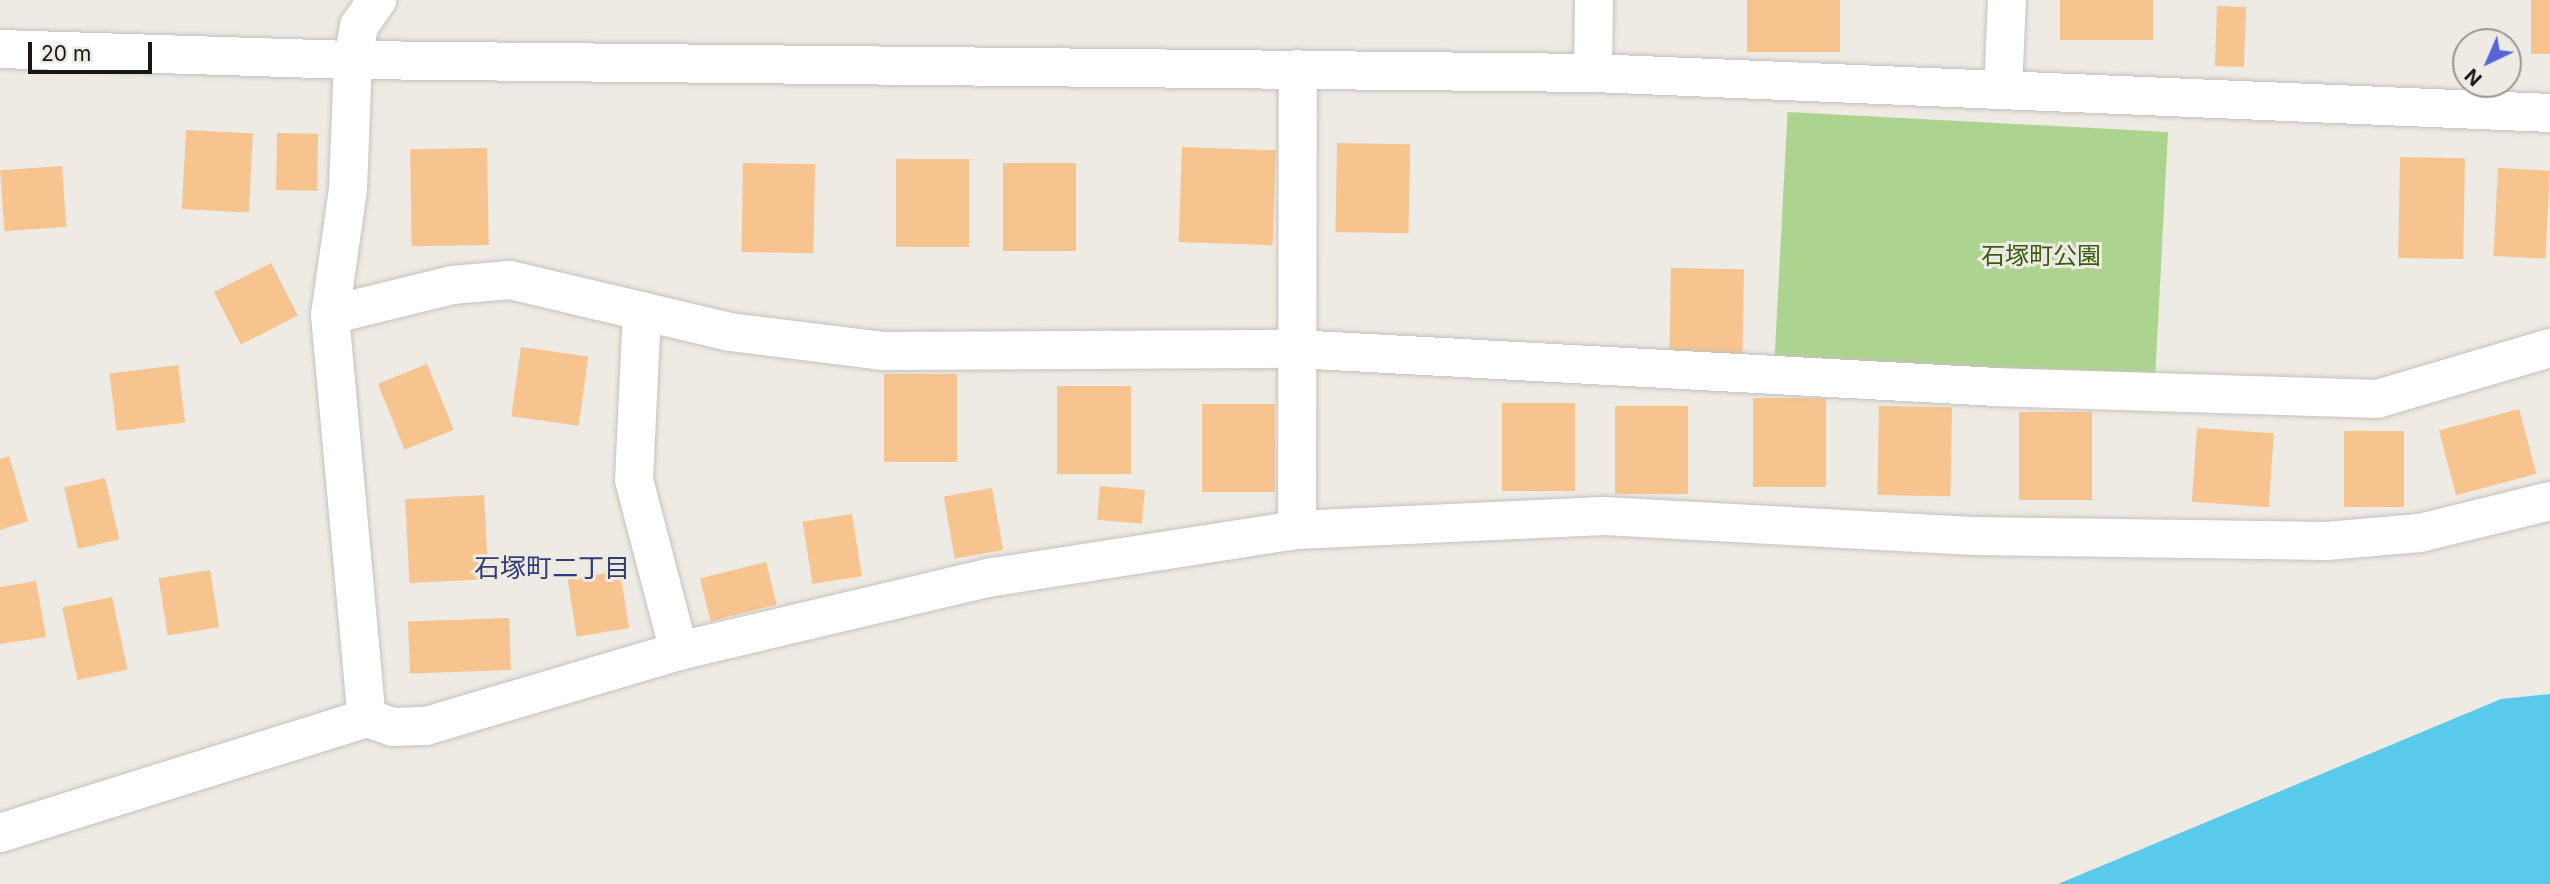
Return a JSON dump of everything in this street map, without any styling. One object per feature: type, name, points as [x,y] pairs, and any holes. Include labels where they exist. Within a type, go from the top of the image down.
[{"type":"street","points":[[366,718],[330,315],[348,189],[353,60],[359,26],[377,0]]},
{"type":"street","points":[[1593,73],[1594,0]]},
{"type":"street","points":[[2003,90],[2007,0]]},
{"type":"street","points":[[0,49],[353,60],[1593,73],[2550,113]]},
{"type":"street","points":[[1297,530],[1295,349],[1298,69]]},
{"type":"street","points":[[330,315],[452,285],[510,280],[730,332],[882,351],[1295,349],[1996,387],[2377,399],[2550,348]]},
{"type":"street","points":[[642,311],[634,480],[679,651]]},
{"type":"street","points":[[0,833],[366,718],[393,727],[426,726],[679,651],[993,577],[1297,530],[1604,516],[1973,536],[2326,541],[2420,533],[2550,500]]},
{"type":"green space","name":"石塚町公園","points":[[1788,112],[2168,132],[2155,378],[1775,358]]},
{"type":"water","points":[[2550,694],[2550,884],[2058,884],[2501,699]]},
{"type":"building","points":[[1747,0],[1840,0],[1840,52],[1747,52]]},
{"type":"building","points":[[2060,0],[2153,0],[2153,40],[2060,40]]},
{"type":"building","points":[[2531,0],[2550,0],[2550,54],[2531,54]]},
{"type":"building","points":[[2217,6],[2246,7],[2244,67],[2215,66]]},
{"type":"building","points":[[186,130],[253,134],[249,212],[182,209]]},
{"type":"building","points":[[277,133],[318,134],[317,191],[276,190]]},
{"type":"building","points":[[1337,143],[1410,144],[1408,233],[1335,232]]},
{"type":"building","points":[[1182,147],[1276,150],[1273,245],[1179,242]]},
{"type":"building","points":[[487,148],[489,245],[412,246],[410,149]]},
{"type":"building","points":[[2400,157],[2465,158],[2463,259],[2398,258]]},
{"type":"building","points":[[896,159],[969,159],[969,247],[896,247]]},
{"type":"building","points":[[743,163],[815,164],[813,253],[741,252]]},
{"type":"building","points":[[1003,163],[1076,163],[1076,251],[1003,251]]},
{"type":"building","points":[[62,166],[66,227],[4,231],[0,170]]},
{"type":"building","points":[[2498,168],[2550,171],[2545,259],[2493,256]]},
{"type":"building","points":[[271,263],[298,316],[241,345],[214,292]]},
{"type":"building","points":[[1671,268],[1744,269],[1742,358],[1669,357]]},
{"type":"building","points":[[521,347],[588,356],[579,426],[511,416]]},
{"type":"building","points":[[427,364],[454,430],[404,450],[378,384]]},
{"type":"building","points":[[178,365],[185,423],[117,431],[110,373]]},
{"type":"building","points":[[884,374],[957,374],[957,462],[884,462]]},
{"type":"building","points":[[1057,386],[1131,386],[1131,474],[1057,474]]},
{"type":"building","points":[[1753,398],[1826,398],[1826,487],[1753,487]]},
{"type":"building","points":[[1502,403],[1575,403],[1575,491],[1502,491]]},
{"type":"building","points":[[1202,404],[1275,404],[1275,492],[1202,492]]},
{"type":"building","points":[[1615,406],[1688,406],[1688,494],[1615,494]]},
{"type":"building","points":[[1879,406],[1952,407],[1950,496],[1877,495]]},
{"type":"building","points":[[2519,409],[2536,474],[2456,495],[2439,430]]},
{"type":"building","points":[[2019,412],[2092,412],[2092,500],[2019,500]]},
{"type":"building","points":[[2197,428],[2274,433],[2269,507],[2192,502]]},
{"type":"building","points":[[2344,431],[2404,431],[2404,507],[2344,507]]},
{"type":"building","points":[[9,456],[28,521],[0,530],[0,459]]},
{"type":"building","points":[[105,478],[119,539],[78,549],[64,487]]},
{"type":"building","points":[[1100,486],[1145,490],[1142,524],[1097,520]]},
{"type":"building","points":[[992,488],[1003,550],[955,559],[944,497]]},
{"type":"building","points":[[484,495],[488,579],[410,583],[405,499]]},
{"type":"building","points":[[852,514],[862,576],[812,584],[803,522]]},
{"type":"building","points":[[766,562],[777,605],[711,621],[700,578]]},
{"type":"building","points":[[210,570],[219,627],[168,635],[159,578]]},
{"type":"building","points":[[620,571],[629,628],[577,637],[568,579]]},
{"type":"building","points":[[36,581],[46,637],[0,644],[0,587]]},
{"type":"building","points":[[112,597],[127,669],[77,680],[62,608]]},
{"type":"building","points":[[509,618],[511,670],[410,673],[408,622]]},
{"type":"district","name":"石塚町二丁目","points":[[552,568]]}]
